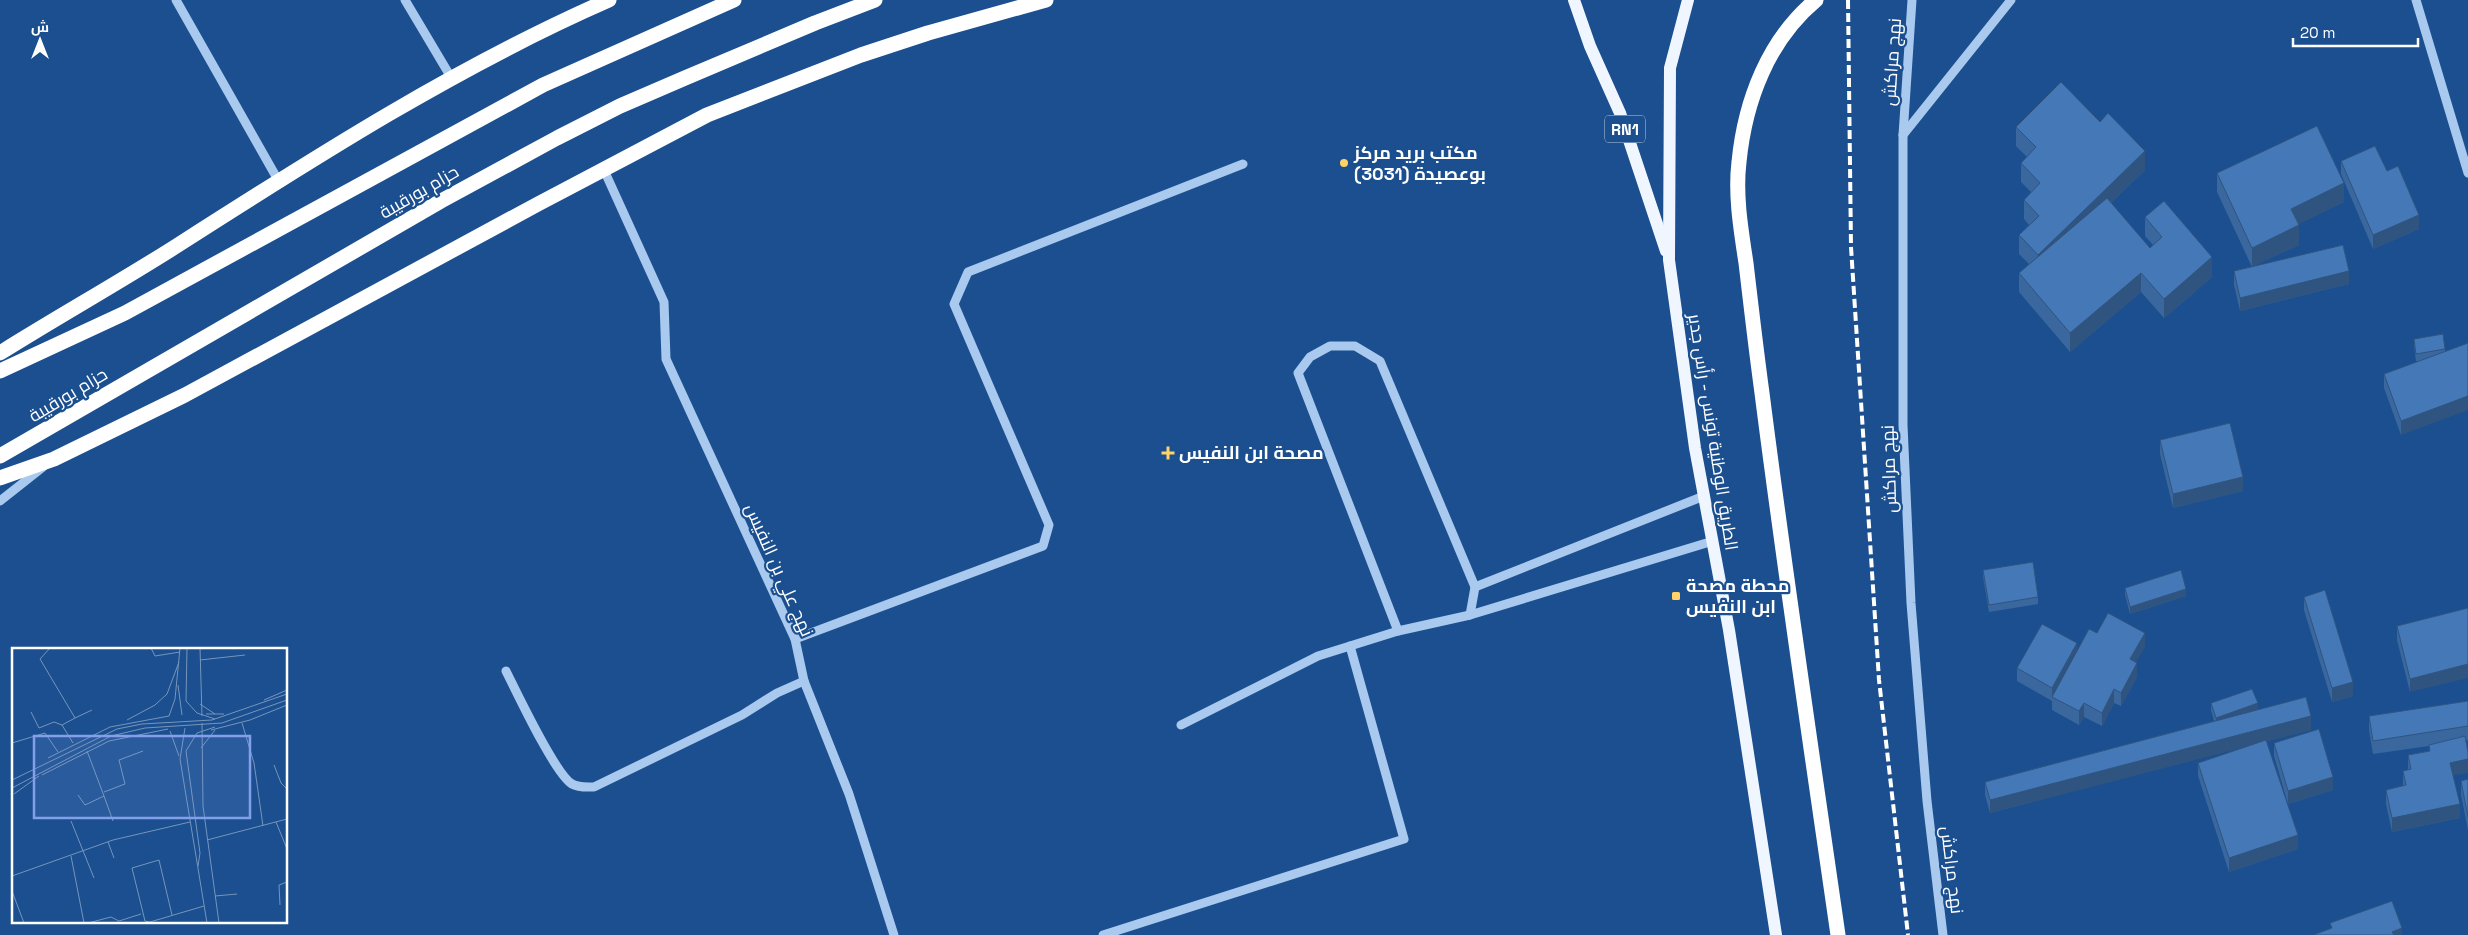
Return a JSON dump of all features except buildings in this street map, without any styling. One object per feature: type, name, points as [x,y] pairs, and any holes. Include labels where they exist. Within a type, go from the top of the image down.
[{"type":"highway","points":[[0,353],[177,245],[278,180],[452,79],[572,16],[609,0]]},
{"type":"highway","name":"حزام بورقيبة","points":[[0,371],[125,313],[543,85],[734,0]]},
{"type":"highway","name":"حزام بورقيبة","points":[[0,456],[441,201],[557,138],[677,81],[875,0]]},
{"type":"highway","points":[[0,478],[54,459],[185,396],[708,115],[861,55],[928,33],[1046,0]]},
{"type":"highway","points":[[1816,0],[1800,14],[1773,51],[1753,90],[1744,126],[1738,164],[1740,216],[1770,457],[1838,935]]},
{"type":"main road","name":"الطريق الوطنية تونس - رأس جدير","points":[[1574,0],[1590,46],[1620,112],[1669,260]]},
{"type":"main road","name":"الطريق الوطنية تونس - رأس جدير","points":[[1688,0],[1670,68],[1669,260],[1704,496],[1713,541],[1776,935]]},
{"type":"street","points":[[176,0],[278,180]]},
{"type":"street","points":[[405,0],[452,79]]},
{"type":"street","name":"نهج مراكش","points":[[1912,0],[1903,135],[1903,425],[1911,593],[1927,801],[1943,935]]},
{"type":"street","points":[[1903,135],[2011,0]]},
{"type":"street","points":[[2416,0],[2468,173]]},
{"type":"street","points":[[795,639],[1042,546],[1049,525],[954,304],[968,272],[1243,164]]},
{"type":"street","name":"نهج علي بن النفيس","points":[[604,170],[664,302],[666,359],[795,639],[804,681],[849,794],[894,935]]},
{"type":"street","points":[[1398,631],[1298,372],[1310,356],[1330,346],[1355,346],[1380,361],[1475,587],[1470,615]]},
{"type":"street","points":[[0,501],[54,459]]},
{"type":"street","points":[[1475,587],[1704,496]]},
{"type":"street","points":[[1181,725],[1318,656],[1398,631],[1470,615],[1713,541]]},
{"type":"street","points":[[1103,935],[1404,839],[1350,646]]},
{"type":"street","points":[[506,672],[559,770],[572,784],[582,788],[594,787],[742,715],[778,693],[804,681]]},
{"type":"railway","points":[[1848,0],[1851,247],[1879,680],[1908,935]]},
{"type":"place","name":"مكتب بريد مركز بوعصيدة (3031)","points":[[1344,163]]},
{"type":"place","name":"مصحة ابن النفيس","points":[[1168,453]]},
{"type":"place","name":"محطة مصحة ابن النفيس","points":[[1676,596]]}]
